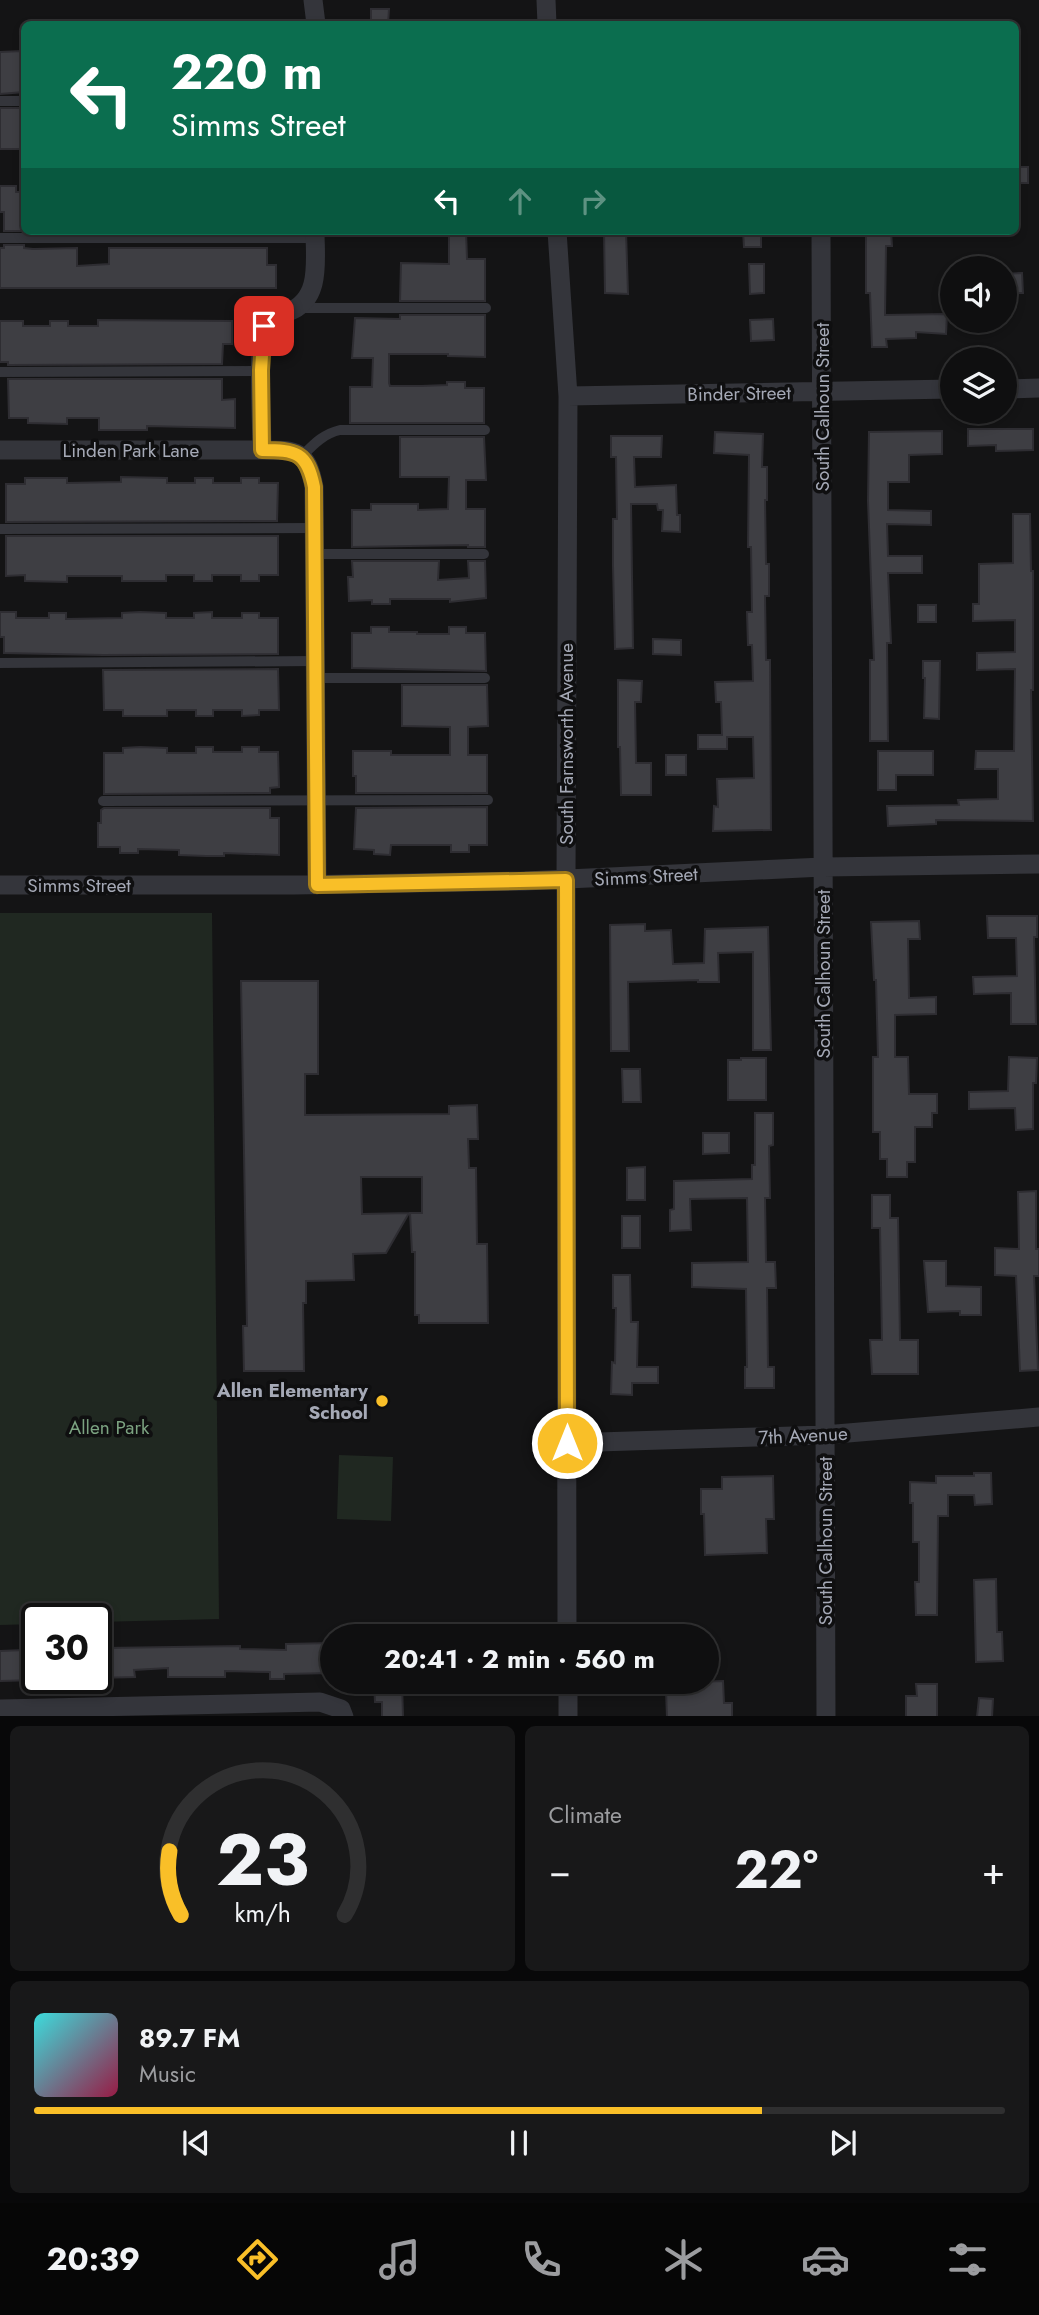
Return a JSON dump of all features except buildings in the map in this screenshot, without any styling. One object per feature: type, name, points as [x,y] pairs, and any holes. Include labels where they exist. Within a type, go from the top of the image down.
[{"type":"street","points":[[313,0],[316,21]]},
{"type":"street","points":[[546,0],[547,21]]},
{"type":"street","points":[[262,450],[261,370],[264,326],[270,317],[298,308],[313,288],[315,235]]},
{"type":"street","name":"South Farnsworth Avenue","points":[[557,235],[568,396],[567,1624]]},
{"type":"street","name":"South Calhoun Street","points":[[821,235],[826,1716]]},
{"type":"street","points":[[1017,389],[1039,388]]},
{"type":"street","name":"Binder Street","points":[[568,396],[940,389]]},
{"type":"street","name":"Linden Park Lane","points":[[0,450],[286,450],[302,456]]},
{"type":"street","points":[[302,456],[310,468],[314,487],[317,885]]},
{"type":"street","name":"Simms Street","points":[[0,885],[317,885],[566,880],[822,867],[1039,864]]},
{"type":"street","name":"7th Avenue","points":[[567,1443],[824,1435],[1039,1417]]},
{"type":"street","points":[[568,1694],[568,1716]]},
{"type":"street","points":[[0,1709],[320,1702],[341,1709],[344,1716]]},
{"type":"lane","points":[[0,102],[21,102]]},
{"type":"lane","points":[[0,238],[236,235]]},
{"type":"lane","points":[[298,308],[486,308]]},
{"type":"lane","points":[[0,372],[261,370]]},
{"type":"lane","points":[[302,456],[320,439],[340,430],[485,430]]},
{"type":"lane","points":[[0,529],[314,528]]},
{"type":"lane","points":[[315,554],[484,554]]},
{"type":"lane","points":[[0,663],[315,669],[485,678]]},
{"type":"lane","points":[[103,801],[488,800]]},
{"type":"green space","name":"Allen Park","points":[[0,913],[212,913],[219,1619],[112,1622],[112,1603],[21,1603],[21,1624],[0,1625]]},
{"type":"green space","points":[[339,1455],[393,1457],[391,1521],[337,1519]]},
{"type":"place","name":"Allen Elementary School","points":[[382,1401]]},
{"type":"route","points":[[264,326],[261,370],[262,450],[286,450],[302,456],[310,468],[314,487],[317,885],[566,880],[567,1443]]}]
